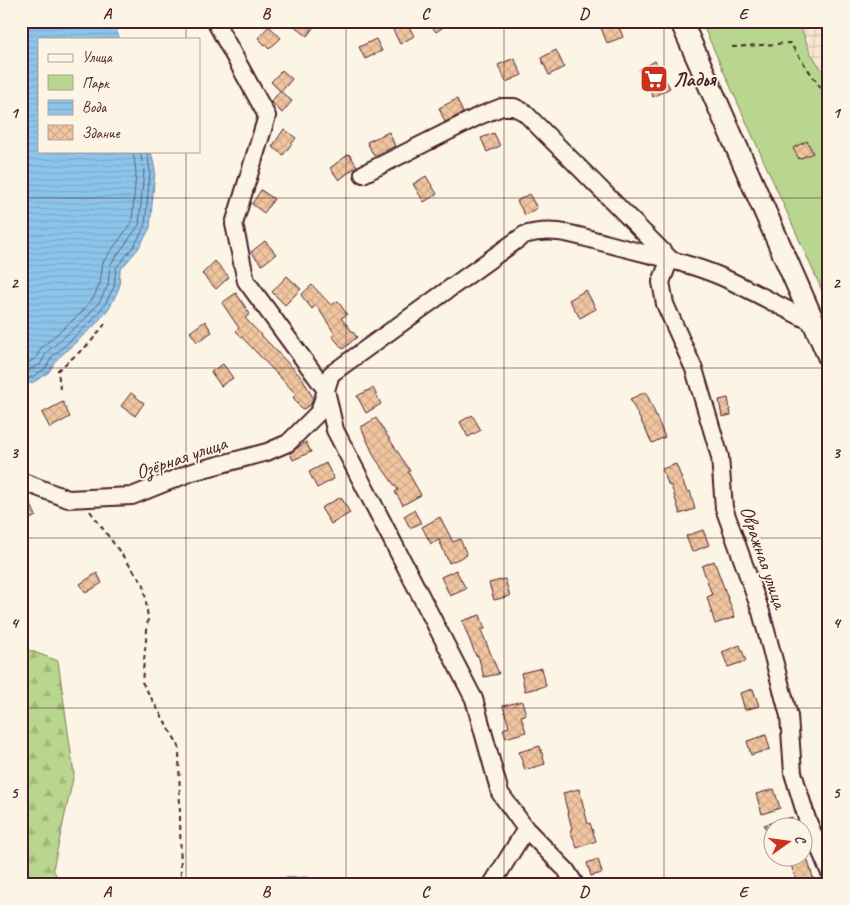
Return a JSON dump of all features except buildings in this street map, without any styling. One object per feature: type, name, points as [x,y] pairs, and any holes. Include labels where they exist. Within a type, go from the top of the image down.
[{"type":"main road","points":[[681,21],[829,357]]},
{"type":"street","points":[[215,21],[267,116],[234,224],[246,282],[326,390],[335,430],[474,699],[500,793],[526,829],[566,870],[575,884]]},
{"type":"street","points":[[362,174],[479,116],[502,107],[514,107],[524,112],[670,259]]},
{"type":"street","name":"Озёрная улица","points":[[21,481],[68,499],[132,496],[192,472],[267,452],[288,443],[319,412],[331,374],[524,235],[538,231],[556,230],[670,259],[721,277],[814,323]]},
{"type":"street","name":"Овражная улица","points":[[670,259],[661,282],[665,304],[694,369],[720,457],[724,508],[761,612],[789,716],[793,773],[807,819],[829,871]]},
{"type":"street","points":[[492,884],[526,829]]},
{"type":"path","points":[[732,47],[790,43],[829,100]]},
{"type":"path","points":[[60,389],[58,370],[89,344],[105,324]]},
{"type":"path","points":[[81,499],[144,586],[148,619],[142,682],[179,746],[181,884]]},
{"type":"shaded area","points":[[798,21],[829,21],[829,80],[811,54]]},
{"type":"green space","points":[[701,21],[798,21],[811,54],[829,80],[829,306]]},
{"type":"green space","points":[[21,647],[58,661],[74,774],[53,869],[61,884],[21,884]]},
{"type":"water","points":[[21,21],[112,21],[120,38],[38,38],[38,152],[151,152],[155,170],[150,228],[138,249],[120,270],[119,288],[110,307],[95,325],[56,360],[49,372],[34,382],[21,385]]},
{"type":"water","points":[[307,877],[312,884],[269,884],[280,878]]},
{"type":"place","name":"Ладья","points":[[654,79]]}]
